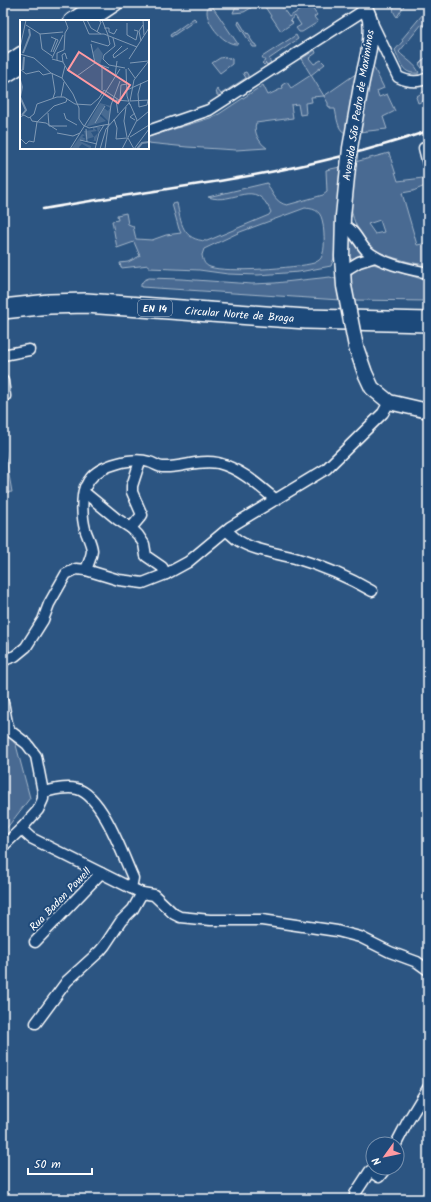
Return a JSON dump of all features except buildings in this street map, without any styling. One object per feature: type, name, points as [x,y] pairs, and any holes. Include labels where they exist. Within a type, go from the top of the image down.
[{"type":"highway","name":"Circular Norte de Braga","points":[[3,296],[76,292],[113,292],[293,306],[428,310]]},
{"type":"highway","name":"Circular Norte de Braga","points":[[3,309],[50,304],[86,303],[306,319],[428,322]]},
{"type":"street","points":[[73,20],[91,9],[116,3]]},
{"type":"street","points":[[149,131],[201,114],[217,106],[366,10],[398,77],[405,81],[415,81],[428,78]]},
{"type":"street","name":"Avenida São Pedro de Maximinos","points":[[366,10],[369,44],[350,148],[343,221],[344,286],[356,347],[372,388],[389,402],[428,411]]},
{"type":"street","points":[[3,66],[20,55]]},
{"type":"street","points":[[3,77],[20,67]]},
{"type":"street","points":[[424,148],[428,164]]},
{"type":"street","points":[[343,221],[360,244],[375,257],[404,268],[428,274]]},
{"type":"street","points":[[343,270],[359,262],[375,257]]},
{"type":"street","points":[[3,355],[29,350]]},
{"type":"street","points":[[3,381],[5,396],[3,397]]},
{"type":"street","points":[[3,642],[3,662],[15,656],[26,647],[43,620],[54,594],[66,574],[76,569],[86,570],[119,580],[143,583],[166,574],[188,562],[230,527],[326,469],[383,413],[389,402]]},
{"type":"street","points":[[86,570],[92,551],[85,529],[82,506],[84,492],[90,479],[98,472],[122,462],[140,461],[163,467],[208,462],[217,463],[234,469],[248,477],[276,500]]},
{"type":"street","points":[[131,528],[142,515],[132,492],[132,486],[140,461]]},
{"type":"street","points":[[84,492],[117,519],[131,528],[144,544],[146,556],[162,567],[166,574]]},
{"type":"street","points":[[227,531],[238,541],[320,567],[354,581],[372,591]]},
{"type":"street","points":[[3,702],[10,732],[27,744],[36,756],[43,792],[43,799],[38,810],[3,846]]},
{"type":"street","points":[[43,792],[68,788],[78,789],[94,802],[104,813],[133,878],[131,888]]},
{"type":"street","points":[[21,829],[31,838],[131,888],[142,893],[154,895],[174,914],[180,917],[210,920],[262,920],[336,931],[360,937],[390,952],[417,962],[428,970]]},
{"type":"street","name":"Rua Baden Powell","points":[[36,942],[101,873]]},
{"type":"street","points":[[36,1023],[67,981],[105,945],[121,921],[133,909],[142,893]]},
{"type":"street","points":[[400,1136],[428,1088]]},
{"type":"street","points":[[355,1194],[367,1176]]},
{"type":"shaded area","points":[[209,3],[238,44],[228,42],[213,28],[207,11]]},
{"type":"shaded area","points":[[240,3],[251,3],[251,8],[244,12],[233,13],[235,8]]},
{"type":"shaded area","points":[[270,3],[279,3],[289,17],[309,4],[317,15],[314,17],[318,22],[302,32],[299,32],[296,28],[301,25],[295,16],[290,20],[293,23],[281,31],[265,7]]},
{"type":"shaded area","points":[[396,3],[405,4],[397,17],[394,10]]},
{"type":"shaded area","points":[[428,8],[428,30],[422,24],[399,52],[413,64],[419,73],[409,72],[401,64],[395,50],[403,41],[402,39]]},
{"type":"shaded area","points":[[194,18],[196,20],[171,37],[170,35]]},
{"type":"shaded area","points":[[239,21],[257,47],[253,47],[238,24]]},
{"type":"shaded area","points":[[296,35],[298,39],[269,59],[271,63],[267,65],[266,63],[264,65],[262,63],[265,61],[262,57]]},
{"type":"shaded area","points":[[315,50],[316,53],[309,58],[314,64],[321,60],[325,64],[311,75],[301,59]]},
{"type":"shaded area","points":[[427,56],[428,69],[424,71],[419,64]]},
{"type":"shaded area","points":[[225,57],[232,59],[232,64],[220,73],[212,63]]},
{"type":"shaded area","points":[[372,64],[384,88],[377,91],[379,97],[387,94],[395,111],[383,117],[387,129],[359,132]]},
{"type":"shaded area","points":[[246,72],[248,79],[222,96],[217,95],[217,89],[221,94],[246,78],[243,73]]},
{"type":"shaded area","points":[[357,73],[345,133],[340,129],[335,109],[330,109],[324,96]]},
{"type":"shaded area","points":[[311,75],[324,96],[311,97],[312,102],[305,103],[306,114],[300,115],[298,104],[291,105],[293,118],[256,123],[255,130],[257,137],[267,148],[236,150],[149,143],[149,137],[219,114],[263,85],[268,95],[283,88],[282,85],[287,82],[291,88]]},
{"type":"shaded area","points":[[428,89],[428,99],[418,103],[416,97]]},
{"type":"shaded area","points":[[389,153],[398,181],[423,178],[425,186],[413,191],[402,193],[417,245],[428,243],[428,264],[420,264],[384,254],[368,243],[363,237],[356,225],[351,205],[355,162]],"holes":[[[380,220],[384,232],[375,234],[368,224]]]},
{"type":"shaded area","points":[[340,167],[334,258],[331,266],[299,272],[258,275],[228,274],[199,270],[149,268],[149,265],[121,268],[120,263],[128,262],[140,256],[134,242],[117,248],[112,221],[118,220],[117,215],[126,213],[128,224],[133,226],[136,239],[152,240],[166,235],[181,233],[172,204],[177,203],[184,229],[192,237],[207,241],[269,215],[271,212],[265,201],[258,196],[251,194],[218,199],[208,197],[267,183],[277,200],[287,205],[323,195],[327,192],[326,170]],"holes":[[[305,208],[309,208],[320,214],[323,228],[324,251],[323,255],[315,263],[293,267],[230,270],[210,267],[204,262],[202,255],[204,249],[240,232]]]},
{"type":"shaded area","points":[[349,237],[362,254],[349,260]]},
{"type":"shaded area","points":[[370,263],[428,281],[428,301],[354,300],[350,280],[351,276],[356,270]]},
{"type":"shaded area","points":[[330,277],[338,280],[340,300],[141,287],[144,280],[149,278],[252,284]]},
{"type":"shaded area","points":[[3,441],[12,492],[3,493]]},
{"type":"shaded area","points":[[3,728],[16,745],[30,798],[3,833]]},
{"type":"railway","points":[[43,209],[286,169],[357,152],[428,131]]}]
